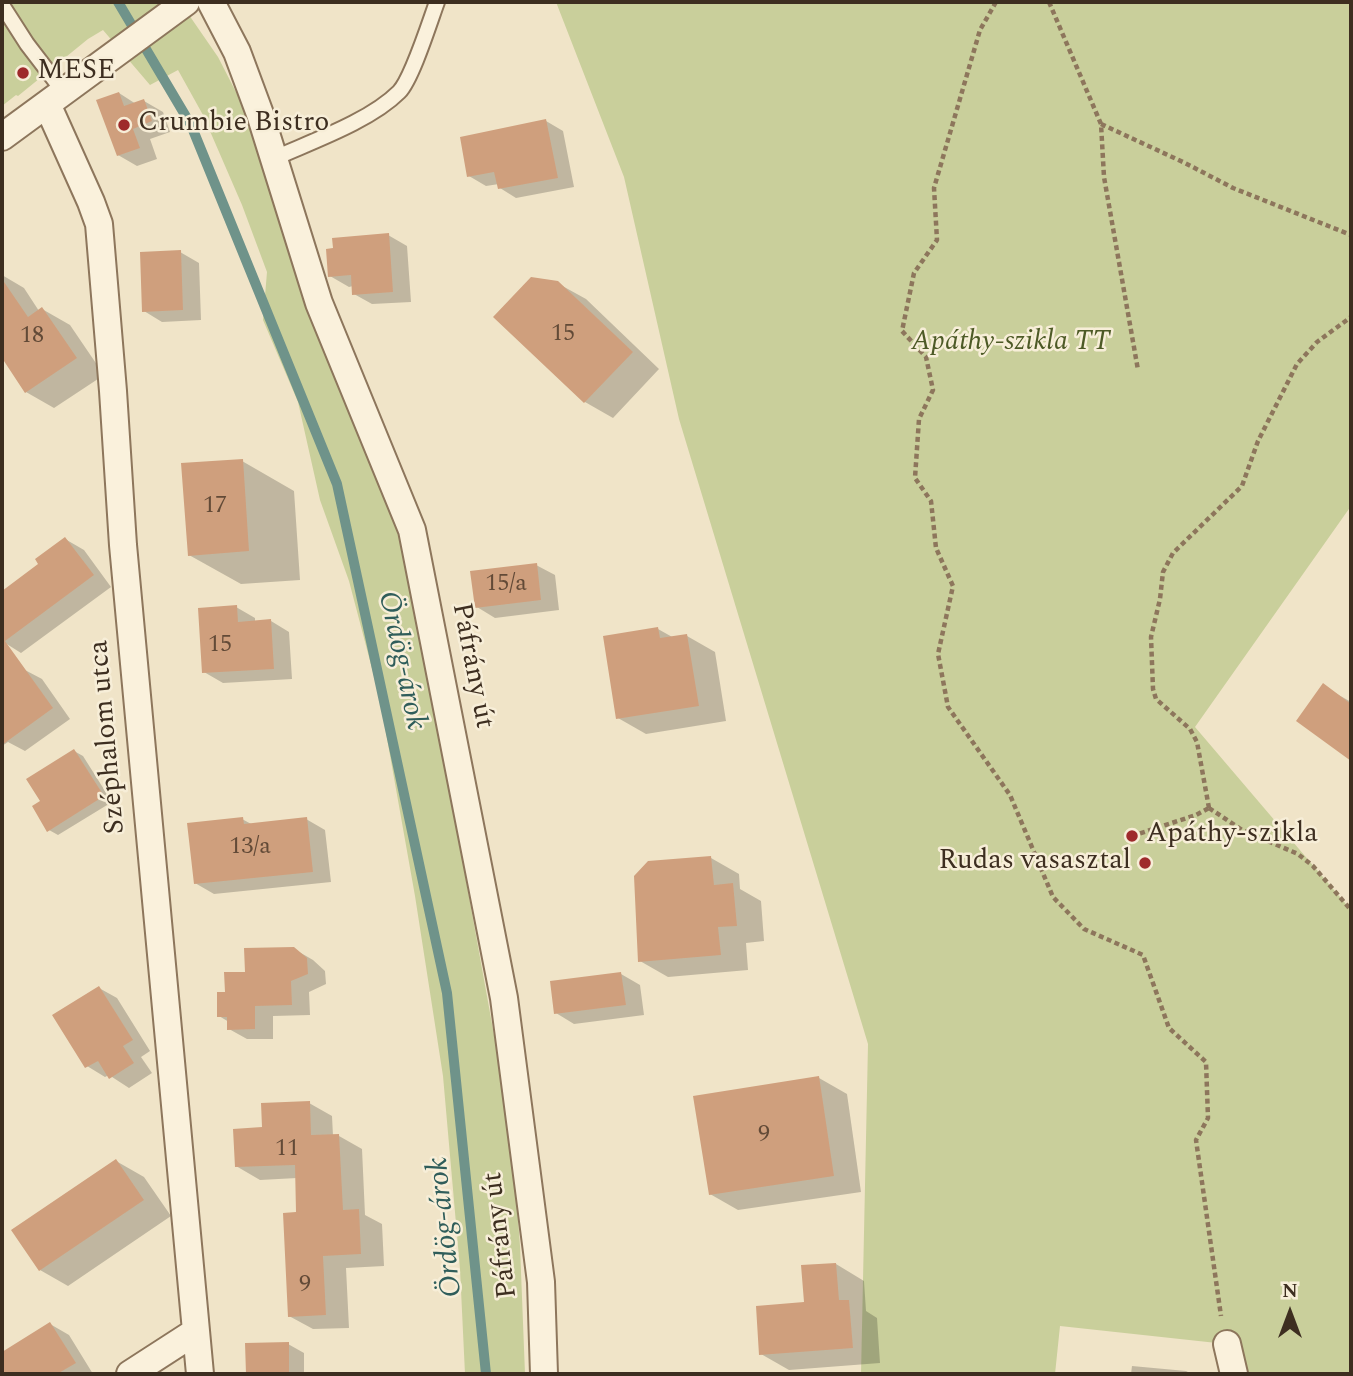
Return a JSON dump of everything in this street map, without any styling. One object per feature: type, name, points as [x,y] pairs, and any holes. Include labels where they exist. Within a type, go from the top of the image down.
[{"type":"street","name":"Páfrány út","points":[[211,2],[237,52],[275,158],[319,303],[412,530],[504,998],[541,1282],[544,1374]]},
{"type":"street","points":[[2,137],[181,5]]},
{"type":"street","name":"Széphalom utca","points":[[55,97],[99,224],[123,545],[200,1374]]},
{"type":"street","points":[[130,1374],[195,1332]]},
{"type":"street","points":[[1227,1344],[1234,1374]]},
{"type":"lane","points":[[275,158],[366,116],[401,90],[437,2]]},
{"type":"lane","points":[[2,5],[27,44],[55,97]]},
{"type":"path","points":[[996,2],[980,30],[933,188],[937,240],[914,273],[902,331],[926,357],[933,390],[919,419],[915,478],[931,501],[936,548],[953,586],[939,654],[941,667],[948,707],[1010,795],[1053,897],[1084,929],[1143,955],[1169,1028],[1206,1062],[1208,1118],[1196,1140],[1214,1281],[1227,1344]]},
{"type":"path","points":[[1049,2],[1101,124],[1104,177],[1138,370]]},
{"type":"path","points":[[1101,124],[1233,188],[1351,235]]},
{"type":"path","points":[[1351,317],[1317,342],[1297,364],[1258,441],[1242,486],[1173,554],[1163,572],[1151,637],[1153,689],[1156,699],[1190,729],[1197,742],[1209,808],[1242,830],[1298,854],[1313,866],[1351,910]]},
{"type":"path","points":[[1132,836],[1196,815],[1209,808]]},
{"type":"green space","points":[[2,2],[177,2],[218,57],[255,129],[404,537],[496,1046],[505,1045],[520,1246],[525,1374],[465,1374],[460,1269],[443,1076],[380,699],[349,581],[320,500],[298,402],[263,320],[267,272],[242,205],[203,115],[178,70],[150,85],[103,30],[2,106]]},
{"type":"green space","name":"Apáthy-szikla TT","points":[[556,2],[1351,2],[1351,506],[1195,727],[1351,910],[1351,1374],[1236,1374],[1226,1344],[1060,1326],[1055,1374],[861,1374],[868,1044],[679,419],[624,177]]},
{"type":"building","name":"Crumbie Bistro","points":[[119,92],[124,106],[144,99],[152,121],[133,129],[140,148],[117,156],[96,100]]},
{"type":"building","points":[[546,119],[558,178],[498,189],[494,172],[467,177],[460,137]]},
{"type":"building","points":[[389,233],[393,292],[352,295],[351,275],[328,277],[326,249],[333,248],[332,238]]},
{"type":"building","points":[[181,250],[183,310],[142,312],[140,252]]},
{"type":"building","points":[[531,277],[558,281],[633,352],[584,403],[493,317]]},
{"type":"building","points":[[2,279],[28,317],[42,307],[77,358],[25,393],[2,358]]},
{"type":"building","points":[[243,459],[249,551],[188,556],[181,463]]},
{"type":"building","points":[[65,537],[94,575],[5,641],[53,708],[2,745],[2,591],[38,564],[35,559]]},
{"type":"building","points":[[537,563],[541,600],[475,608],[470,571]]},
{"type":"building","points":[[237,605],[238,622],[271,619],[274,669],[202,673],[198,608]]},
{"type":"building","points":[[658,627],[660,638],[687,634],[699,706],[616,719],[603,636]]},
{"type":"building","points":[[1323,683],[1351,704],[1351,761],[1296,721]]},
{"type":"building","points":[[74,749],[104,796],[47,832],[32,806],[40,801],[26,779]]},
{"type":"building","points":[[243,817],[244,824],[307,817],[313,872],[194,884],[187,823]]},
{"type":"building","points":[[711,856],[714,885],[733,883],[737,926],[718,927],[721,955],[638,962],[634,876],[648,861]]},
{"type":"building","points":[[294,947],[307,958],[308,974],[291,981],[292,1005],[255,1006],[255,1029],[227,1030],[227,1017],[217,1017],[217,992],[225,992],[224,972],[245,972],[244,948]]},
{"type":"building","points":[[621,972],[626,1005],[554,1014],[550,981]]},
{"type":"building","points":[[99,986],[133,1040],[123,1046],[134,1063],[109,1079],[98,1061],[85,1068],[52,1015]]},
{"type":"building","points":[[819,1076],[834,1176],[709,1195],[693,1096]]},
{"type":"building","points":[[310,1101],[311,1135],[339,1134],[343,1210],[359,1209],[361,1254],[323,1256],[326,1315],[288,1317],[283,1213],[296,1212],[295,1165],[235,1167],[233,1129],[262,1127],[261,1103]]},
{"type":"building","points":[[116,1159],[144,1200],[39,1271],[11,1230]]},
{"type":"building","points":[[836,1263],[839,1300],[849,1300],[853,1348],[759,1355],[756,1306],[804,1302],[801,1265]]},
{"type":"building","points":[[50,1322],[76,1363],[57,1374],[2,1374],[2,1352]]},
{"type":"building","points":[[289,1342],[289,1374],[246,1374],[245,1343]]},
{"type":"waterway","name":"Ördög-árok","points":[[118,2],[191,125],[337,484],[447,993],[486,1374]]},
{"type":"place","name":"MESE","points":[[23,73]]},
{"type":"place","name":"Crumbie Bistro","points":[[124,125]]},
{"type":"place","name":"Apáthy-szikla","points":[[1132,836]]},
{"type":"place","name":"Rudas vasasztal","points":[[1145,863]]}]
